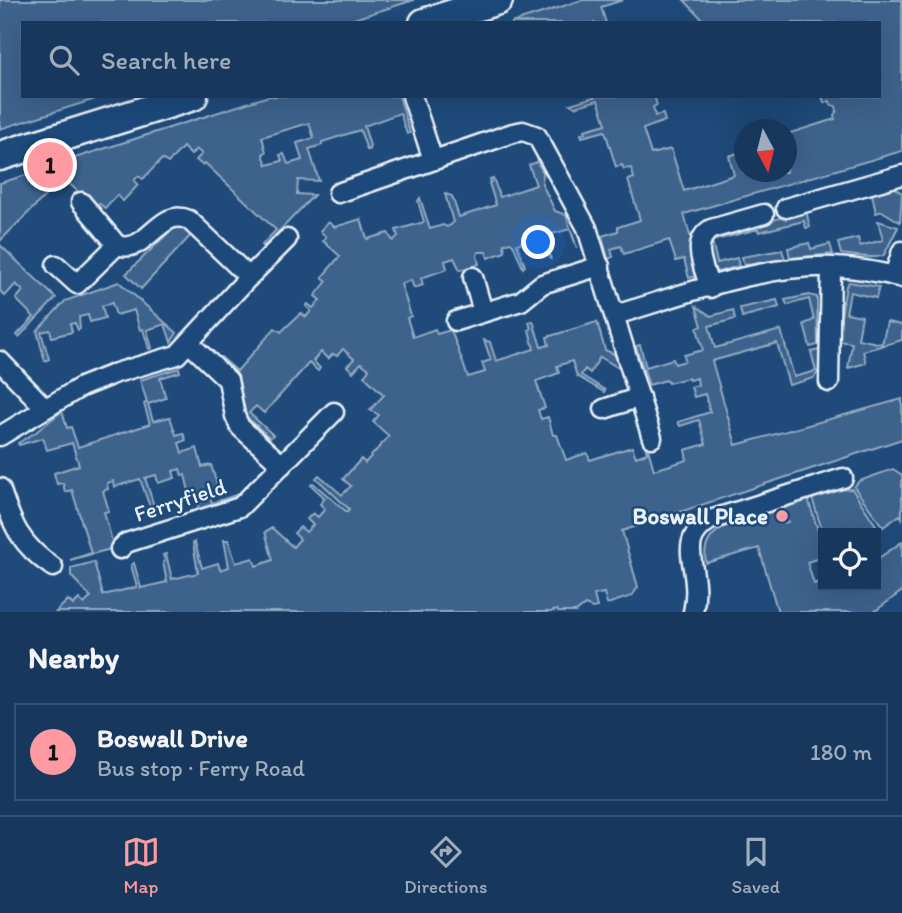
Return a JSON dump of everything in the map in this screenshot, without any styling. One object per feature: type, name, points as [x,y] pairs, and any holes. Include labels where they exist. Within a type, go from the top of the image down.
[{"type":"main road","points":[[430,21],[498,0]]},
{"type":"main road","points":[[0,156],[187,98]]},
{"type":"street","points":[[413,98],[433,160]]},
{"type":"street","points":[[338,193],[513,132],[523,131],[537,136],[584,221],[652,438]]},
{"type":"street","points":[[786,208],[902,175]]},
{"type":"street","points":[[81,202],[117,245],[122,247],[133,246],[169,218],[182,216],[249,277]]},
{"type":"street","points":[[710,288],[699,251],[705,233],[764,214]]},
{"type":"street","points":[[0,436],[102,378],[172,358],[287,239]]},
{"type":"street","points":[[56,265],[77,284],[117,245]]},
{"type":"street","points":[[615,315],[778,272],[831,267],[898,277],[902,251]]},
{"type":"street","points":[[456,321],[520,301],[546,283],[600,266]]},
{"type":"street","points":[[829,382],[831,267]]},
{"type":"street","points":[[473,277],[483,312]]},
{"type":"street","points":[[189,343],[228,380],[235,416],[240,427],[282,465]]},
{"type":"street","points":[[0,361],[45,408]]},
{"type":"street","points":[[604,409],[640,397]]},
{"type":"street","name":"Ferryfield","points":[[120,549],[126,543],[235,510],[248,501],[334,412]]},
{"type":"street","points":[[693,612],[695,584],[690,558],[691,545],[695,534],[710,520],[843,478]]},
{"type":"street","points":[[0,488],[18,533],[36,556],[52,567]]},
{"type":"shaded area","points":[[0,0],[414,0],[347,21],[21,21],[21,98],[99,98],[0,129]]},
{"type":"shaded area","points":[[582,0],[623,0],[601,7],[605,21],[517,21]]},
{"type":"shaded area","points":[[684,0],[902,0],[902,151],[797,181],[797,131],[835,119],[836,106],[831,105],[830,101],[824,103],[823,98],[881,98],[881,21],[704,21]]},
{"type":"shaded area","points":[[263,98],[400,98],[410,133],[407,134],[400,113],[364,126],[369,150],[360,130],[309,149],[319,181],[298,180],[297,194],[314,195],[264,247],[262,245],[276,230],[205,163],[202,165],[196,160],[202,154],[196,149],[191,155],[183,147],[168,163],[162,159],[143,179],[138,176],[134,181],[138,185],[123,201],[117,195],[105,208],[99,203],[95,207],[50,166]],"holes":[[[309,123],[314,138],[297,143],[302,160],[288,164],[284,154],[280,155],[282,161],[267,165],[262,137]]]},
{"type":"shaded area","points":[[590,98],[655,98],[657,105],[653,107],[655,116],[663,114],[665,121],[643,129],[651,154],[671,149],[684,191],[734,175],[734,182],[795,182],[684,214],[701,275],[689,278],[684,259],[676,261],[669,240],[624,254],[621,246],[611,249],[613,257],[608,259],[602,236],[640,220],[628,180],[634,178],[631,168],[624,169],[622,165],[616,167],[605,131],[582,137],[581,134],[586,133],[585,130],[606,124],[598,100],[575,107],[570,104]]},
{"type":"shaded area","points":[[734,154],[734,175],[729,156]]},
{"type":"shaded area","points":[[537,162],[543,172],[542,184],[555,211],[566,215],[577,248],[570,229],[545,236],[551,260],[542,237],[530,229],[524,235],[525,241],[517,244],[525,266],[523,268],[510,242],[504,244],[505,252],[488,258],[486,252],[478,252],[479,264],[460,270],[454,258],[445,261],[447,269],[421,278],[423,285],[414,288],[411,280],[401,284],[411,316],[407,318],[413,337],[435,329],[437,334],[451,330],[468,377],[485,372],[482,363],[491,360],[484,340],[490,342],[496,361],[534,349],[529,322],[533,321],[541,347],[549,345],[547,337],[597,322],[605,350],[614,354],[620,366],[619,368],[600,357],[590,373],[585,369],[581,375],[605,390],[604,392],[577,376],[572,361],[557,366],[559,373],[536,381],[545,408],[538,410],[541,419],[548,417],[553,435],[557,435],[566,460],[587,453],[590,460],[632,447],[636,457],[647,453],[646,442],[654,470],[687,460],[685,450],[706,444],[699,420],[680,426],[678,422],[710,412],[705,394],[694,397],[691,387],[698,385],[697,378],[668,383],[666,380],[649,385],[636,346],[640,345],[646,367],[673,359],[675,364],[685,361],[684,355],[703,350],[697,328],[702,326],[696,306],[711,316],[733,310],[735,319],[709,326],[715,348],[781,330],[794,377],[816,371],[811,352],[819,350],[821,367],[814,378],[789,385],[777,343],[712,361],[736,445],[902,399],[902,439],[622,531],[638,587],[632,596],[607,604],[604,593],[594,595],[597,607],[585,605],[576,612],[56,612],[68,600],[73,605],[79,599],[84,604],[91,597],[71,576],[71,568],[94,562],[103,595],[137,587],[131,565],[134,563],[141,588],[167,582],[163,562],[163,555],[166,554],[172,579],[198,573],[195,542],[202,568],[218,563],[220,570],[229,567],[224,540],[228,540],[236,563],[253,558],[256,566],[273,560],[265,532],[272,528],[293,547],[300,539],[294,533],[300,527],[306,532],[313,525],[307,519],[313,513],[318,517],[325,509],[320,504],[325,498],[311,485],[313,483],[347,512],[349,509],[316,478],[319,475],[342,495],[351,486],[343,479],[361,459],[365,463],[389,436],[373,422],[379,415],[370,410],[384,395],[364,376],[369,369],[361,363],[353,372],[347,366],[354,359],[343,349],[337,356],[333,354],[328,359],[321,352],[313,361],[320,368],[318,371],[309,363],[264,413],[256,406],[249,413],[273,435],[270,438],[246,416],[238,376],[219,359],[221,357],[237,371],[275,328],[281,332],[301,313],[306,317],[311,311],[306,306],[308,304],[313,308],[320,300],[315,296],[327,281],[322,277],[340,256],[323,241],[326,237],[320,231],[328,222],[335,227],[361,219],[367,239],[388,233],[393,241],[398,236],[396,230],[424,222],[418,201],[420,198],[430,229],[443,225],[447,227],[453,222],[445,194],[452,196],[459,217],[496,205],[490,179],[493,178],[500,197],[536,185],[529,165]]},
{"type":"shaded area","points":[[36,172],[45,176],[55,186],[0,241],[0,183]]},
{"type":"shaded area","points":[[895,188],[902,193],[900,222],[882,211],[876,213],[872,194]]},
{"type":"shaded area","points":[[806,211],[810,227],[806,228],[804,221],[712,241],[717,263],[737,258],[739,266],[718,272],[712,269],[705,248],[710,237]]},
{"type":"shaded area","points":[[878,221],[898,227],[884,255],[870,257],[841,254],[838,243],[858,238],[860,246],[883,240]]},
{"type":"shaded area","points":[[183,228],[191,235],[141,289],[126,274],[168,233],[166,230]]},
{"type":"shaded area","points":[[809,243],[811,249],[830,244],[833,254],[790,258],[788,248]]},
{"type":"shaded area","points":[[0,245],[56,298],[19,337],[17,335],[34,317],[16,299],[23,291],[16,284],[5,296],[0,291]]},
{"type":"shaded area","points":[[782,250],[785,259],[744,265],[742,257]]},
{"type":"shaded area","points":[[119,282],[177,333],[171,342],[165,324],[147,330],[152,348],[149,349],[134,310],[116,315],[112,303],[102,306],[105,318],[90,322],[88,315],[79,317],[78,330],[75,323],[70,324],[72,332],[52,337],[50,330],[41,332],[49,359],[45,361],[37,331],[65,301]]},
{"type":"shaded area","points":[[849,282],[879,287],[876,298],[850,292],[846,313],[862,316],[858,339],[882,344],[887,322],[902,325],[902,340],[863,351],[866,363],[848,368],[852,343],[837,341],[846,286]]},
{"type":"shaded area","points":[[809,295],[817,297],[818,345],[810,347],[804,324],[814,320],[809,299],[787,305],[785,300]]},
{"type":"shaded area","points":[[777,300],[779,307],[742,317],[740,308]]},
{"type":"shaded area","points":[[179,368],[180,372],[160,378],[166,398],[148,404],[153,421],[170,417],[176,435],[183,433],[186,440],[179,443],[182,453],[197,448],[202,467],[211,465],[219,491],[209,494],[212,503],[242,493],[240,498],[200,513],[195,494],[190,495],[185,475],[182,476],[180,469],[173,471],[175,478],[158,483],[156,475],[145,478],[154,506],[150,507],[140,479],[114,487],[113,481],[107,483],[108,489],[103,491],[109,511],[104,512],[114,548],[70,560],[91,553],[72,490],[65,492],[63,483],[57,484],[54,473],[79,465],[72,443],[47,450],[43,438],[19,445],[18,443],[62,411],[67,428],[71,427],[78,447],[150,424],[140,380]]},
{"type":"shaded area","points":[[893,469],[902,475],[902,518],[900,515],[883,527],[854,487],[859,481]]},
{"type":"shaded area","points":[[852,489],[878,528],[821,528],[812,498],[835,490]]},
{"type":"shaded area","points":[[808,499],[818,530],[818,559],[807,562],[814,584],[818,583],[818,591],[881,591],[881,557],[902,542],[902,591],[874,612],[778,612],[759,548],[706,563],[709,540],[717,531],[739,520],[775,510],[779,524],[788,522],[784,507]]},
{"type":"place","name":"Boswall Drive","points":[[50,165]]},
{"type":"place","name":"Boswall Place","points":[[782,516]]}]
